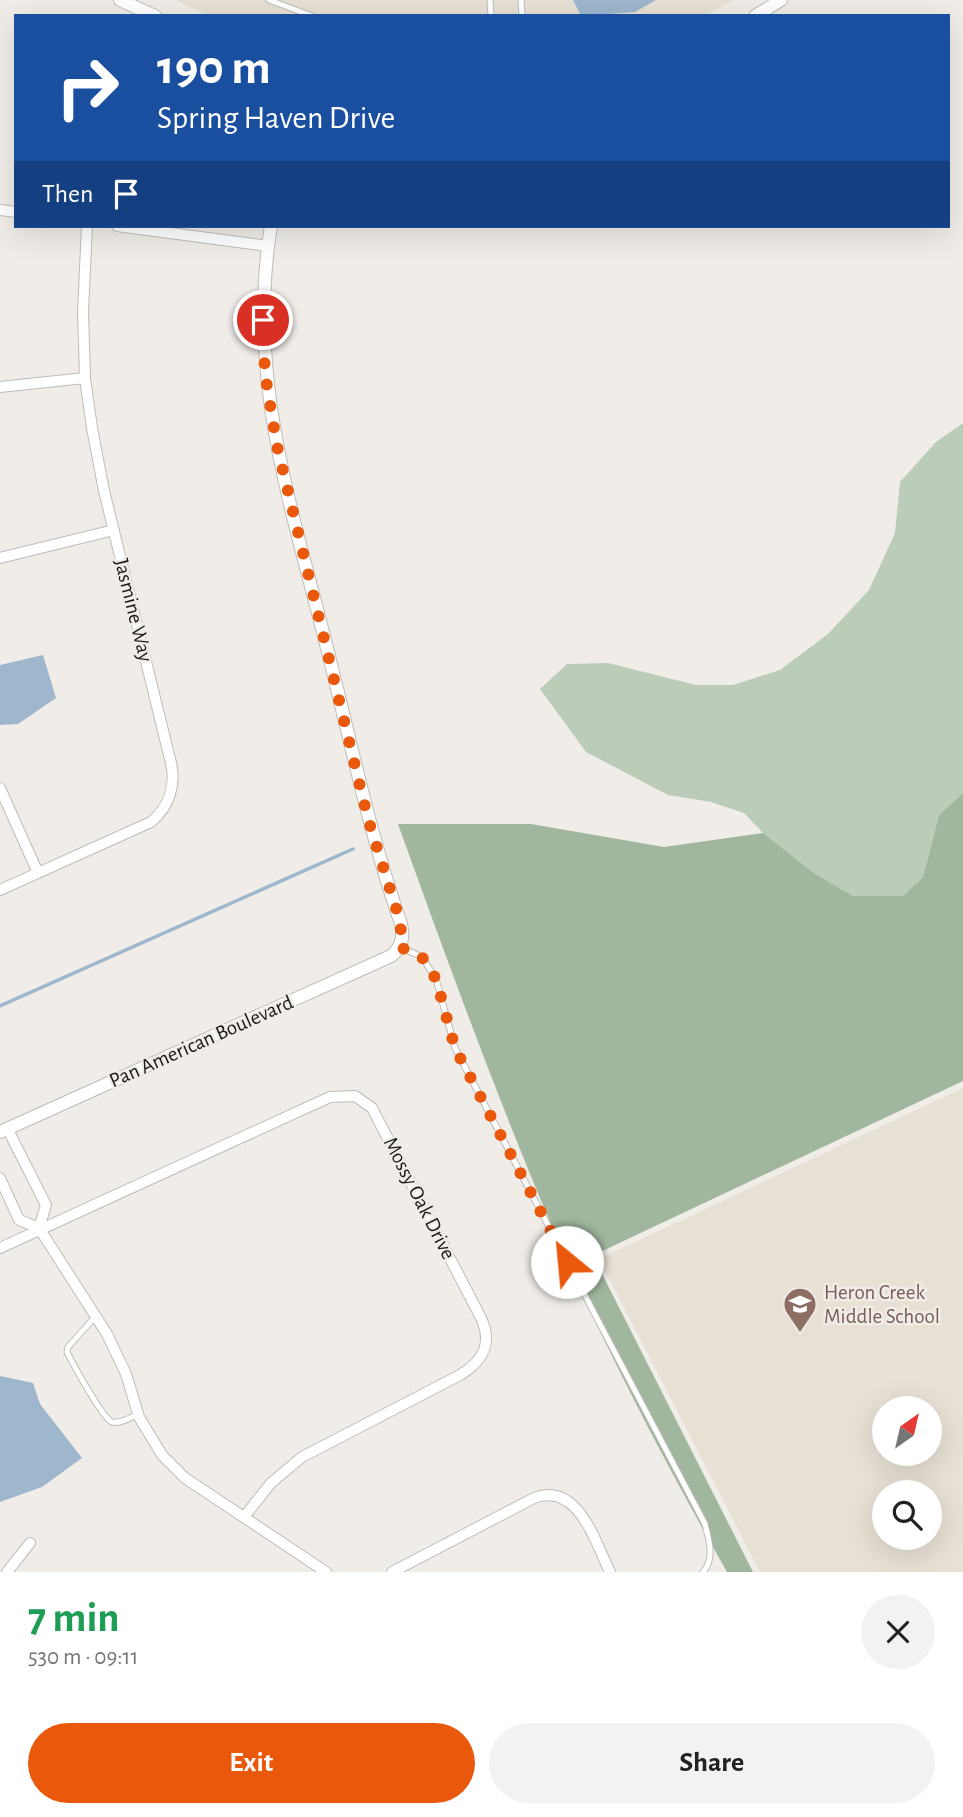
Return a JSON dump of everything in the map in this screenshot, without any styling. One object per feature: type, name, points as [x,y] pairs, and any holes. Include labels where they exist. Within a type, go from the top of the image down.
[{"type":"street","points":[[120,0],[151,14]]},
{"type":"street","points":[[758,14],[781,0]]},
{"type":"street","name":"Jasmine Way","points":[[0,890],[150,822],[164,808],[172,791],[171,763],[97,460],[85,378],[83,312],[87,228]]},
{"type":"street","points":[[132,228],[268,246]]},
{"type":"street","points":[[271,228],[263,338],[269,410],[368,819],[401,924],[400,947]]},
{"type":"street","points":[[0,387],[85,378]]},
{"type":"street","points":[[0,558],[114,530]]},
{"type":"street","points":[[0,788],[38,873]]},
{"type":"street","name":"Pan American Boulevard","points":[[4,1130],[391,956],[400,947]]},
{"type":"street","name":"Mossy Oak Drive","points":[[0,1248],[330,1097],[355,1096],[372,1108],[485,1326],[486,1350],[476,1364],[460,1375],[302,1457],[271,1483],[244,1517]]},
{"type":"street","points":[[4,1130],[46,1205],[39,1228]]},
{"type":"street","points":[[0,1178],[19,1220],[39,1228],[95,1317],[126,1374],[138,1414],[150,1438],[175,1469],[326,1572]]},
{"type":"street","points":[[392,1572],[534,1498],[548,1494],[562,1496],[577,1509],[610,1572]]},
{"type":"street","points":[[7,1572],[30,1543]]},
{"type":"lane","points":[[269,0],[307,14]]},
{"type":"lane","points":[[400,947],[422,957],[436,979],[455,1048],[705,1524],[711,1553],[709,1566],[703,1572]]},
{"type":"lane","points":[[95,1317],[68,1347],[67,1352],[101,1414],[110,1422],[120,1422],[138,1414]]},
{"type":"shaded area","points":[[175,0],[734,0],[708,14],[205,14]]},
{"type":"shaded area","name":"Heron Creek Middle School","points":[[963,1088],[963,1572],[760,1572],[599,1259]]},
{"type":"green space","points":[[963,423],[963,793],[939,815],[923,877],[903,896],[853,896],[814,873],[763,833],[744,813],[711,802],[668,795],[586,752],[540,689],[567,664],[608,663],[696,685],[733,685],[780,670],[828,634],[869,590],[895,533],[900,482],[936,442]]},
{"type":"green space","points":[[963,793],[963,1081],[598,1253],[594,1258],[753,1572],[727,1572],[636,1404],[554,1231],[493,1080],[398,824],[531,824],[664,847],[763,833],[814,873],[853,896],[903,896],[923,877],[939,815]]},
{"type":"water","points":[[573,0],[656,0],[635,12],[580,14]]},
{"type":"water","points":[[43,655],[56,698],[18,724],[0,725],[0,665]]},
{"type":"water","points":[[0,1376],[33,1383],[40,1404],[82,1458],[42,1487],[0,1502]]},
{"type":"waterway","points":[[0,1006],[353,849]]},
{"type":"place","name":"Heron Creek Middle School","points":[[800,1334]]},
{"type":"route","points":[[263,320],[269,410],[368,819],[403,932],[400,947],[422,957],[436,979],[455,1048],[567,1262]]}]
